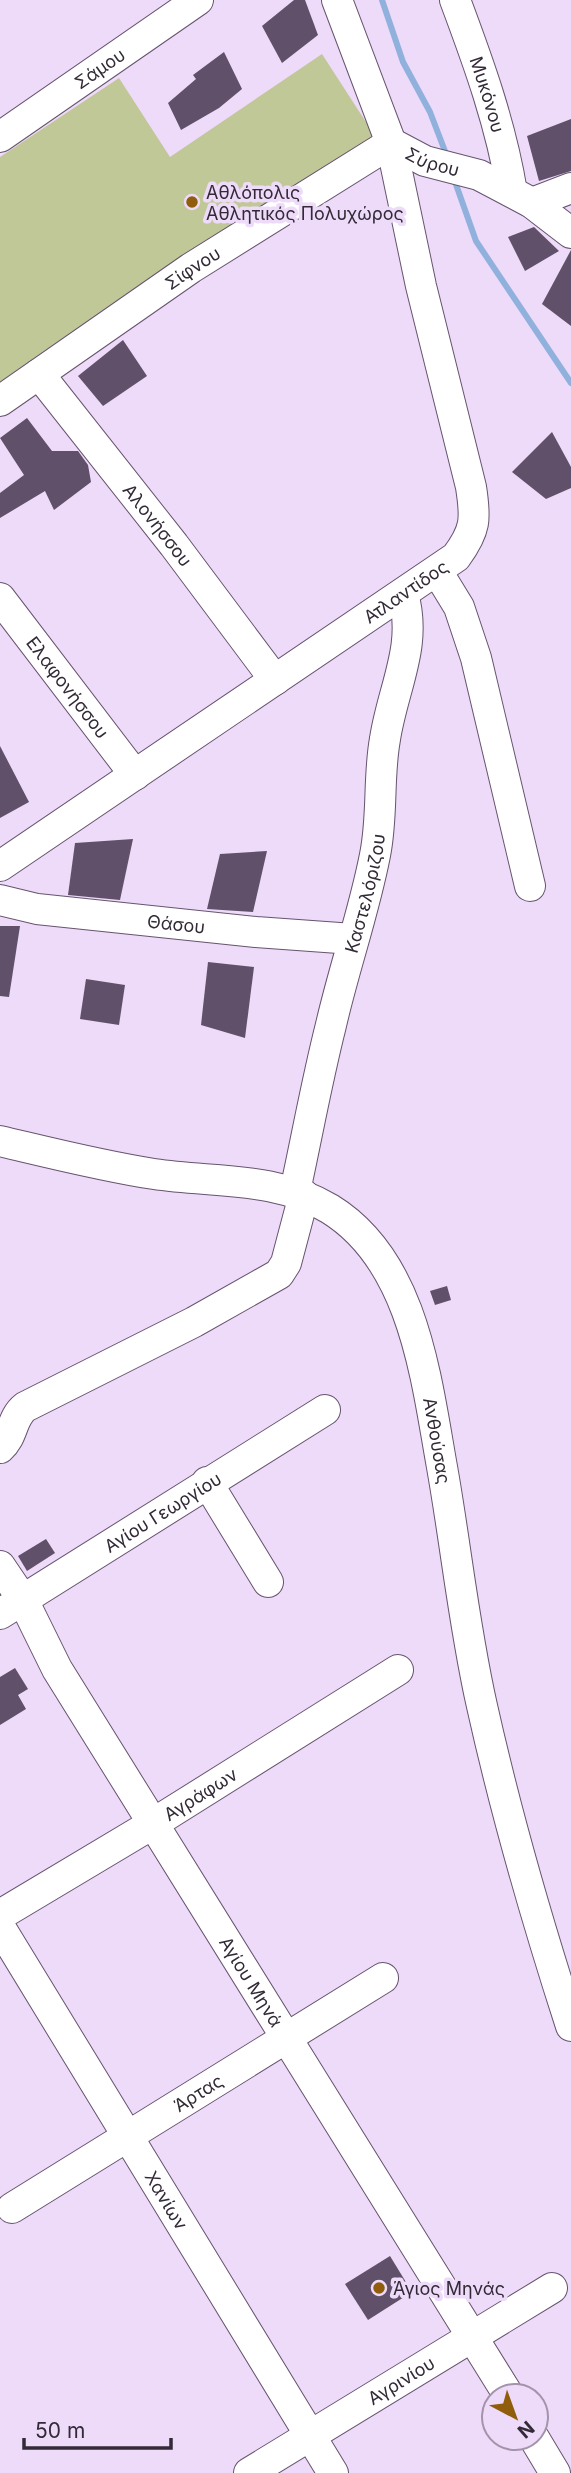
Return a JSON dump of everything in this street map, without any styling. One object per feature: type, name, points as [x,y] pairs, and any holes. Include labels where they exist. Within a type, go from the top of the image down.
[{"type":"street","name":"Σάμου","points":[[0,137],[198,0]]},
{"type":"street","name":"Σύρου","points":[[337,0],[391,143],[425,161],[479,175],[522,198],[571,233]]},
{"type":"street","name":"Μυκόνου","points":[[455,0],[488,86],[505,151],[522,198]]},
{"type":"street","name":"Σίφνου","points":[[0,401],[191,268],[391,143]]},
{"type":"street","name":"Ατλαντίδος","points":[[0,866],[437,571],[456,557],[472,536],[475,515],[421,286],[391,143]]},
{"type":"street","points":[[522,198],[571,188]]},
{"type":"street","name":"Αλονήσσου","points":[[39,374],[174,545],[275,680]]},
{"type":"street","points":[[437,571],[460,607],[477,658],[530,886]]},
{"type":"street","name":"Καστελόριζου","points":[[8,1413],[279,1274],[286,1263],[331,1025],[380,824],[378,788],[390,706],[410,636],[410,617],[402,594]]},
{"type":"street","name":"Ελαφονήσσου","points":[[0,598],[135,775]]},
{"type":"street","name":"Θάσου","points":[[0,900],[37,909],[256,932],[354,939]]},
{"type":"street","name":"Ανθούσας","points":[[0,1141],[139,1172],[299,1193],[333,1211],[370,1246],[395,1287],[415,1336],[438,1440],[482,1704],[528,1884],[571,2026]]},
{"type":"street","name":"Αγίου Γεωργίου","points":[[11,1607],[325,1410]]},
{"type":"street","points":[[0,1448],[11,1435],[8,1413]]},
{"type":"street","points":[[207,1482],[268,1581]]},
{"type":"street","name":"Αγίου Μηνά","points":[[0,1566],[11,1607],[44,1647],[501,2382]]},
{"type":"street","name":"Αγράφων","points":[[0,1914],[154,1824],[398,1670]]},
{"type":"street","name":"Χανίων","points":[[0,1927],[333,2473]]},
{"type":"street","name":"Άρτας","points":[[12,2208],[383,1978]]},
{"type":"street","name":"Αγρινίου","points":[[249,2473],[552,2288]]},
{"type":"street","points":[[542,2452],[555,2473]]},
{"type":"green space","name":"Αθλόπολις Αθλητικός Πολυχώρος","points":[[322,54],[375,136],[0,392],[0,157],[119,78],[170,157]]},
{"type":"building","points":[[294,0],[305,0],[318,35],[282,63],[262,26]]},
{"type":"building","points":[[224,52],[242,89],[219,108],[181,130],[168,103],[196,79],[193,75]]},
{"type":"building","points":[[571,119],[571,171],[539,181],[527,136]]},
{"type":"building","points":[[534,227],[559,251],[525,271],[508,237]]},
{"type":"building","points":[[571,250],[571,326],[542,304]]},
{"type":"building","points":[[123,340],[147,376],[103,406],[78,376]]},
{"type":"building","points":[[27,418],[52,451],[78,451],[88,465],[91,482],[54,510],[45,491],[0,518],[0,493],[24,475],[0,438]]},
{"type":"building","points":[[552,432],[571,467],[571,488],[546,499],[512,472]]},
{"type":"building","points":[[0,746],[29,802],[0,818]]},
{"type":"building","points":[[133,839],[120,900],[68,895],[75,843]]},
{"type":"building","points":[[267,851],[253,912],[207,909],[220,854]]},
{"type":"building","points":[[0,926],[20,926],[9,997],[0,996]]},
{"type":"building","points":[[208,962],[254,967],[245,1038],[201,1025]]},
{"type":"building","points":[[86,979],[125,985],[119,1025],[80,1019]]},
{"type":"building","points":[[447,1286],[451,1300],[435,1305],[430,1291]]},
{"type":"building","points":[[46,1539],[55,1553],[27,1571],[18,1556]]},
{"type":"building","points":[[15,1668],[28,1689],[18,1695],[26,1709],[0,1725],[0,1677]]},
{"type":"building","name":"Άγιος Μηνάς","points":[[390,2256],[412,2292],[368,2320],[345,2284]]},
{"type":"waterway","points":[[382,0],[403,62],[430,112],[448,159]]},
{"type":"waterway","points":[[453,176],[476,241],[571,383]]},
{"type":"place","name":"Αθλόπολις Αθλητικός Πολυχώρος","points":[[192,202]]},
{"type":"place","name":"Άγιος Μηνάς","points":[[379,2288]]}]
